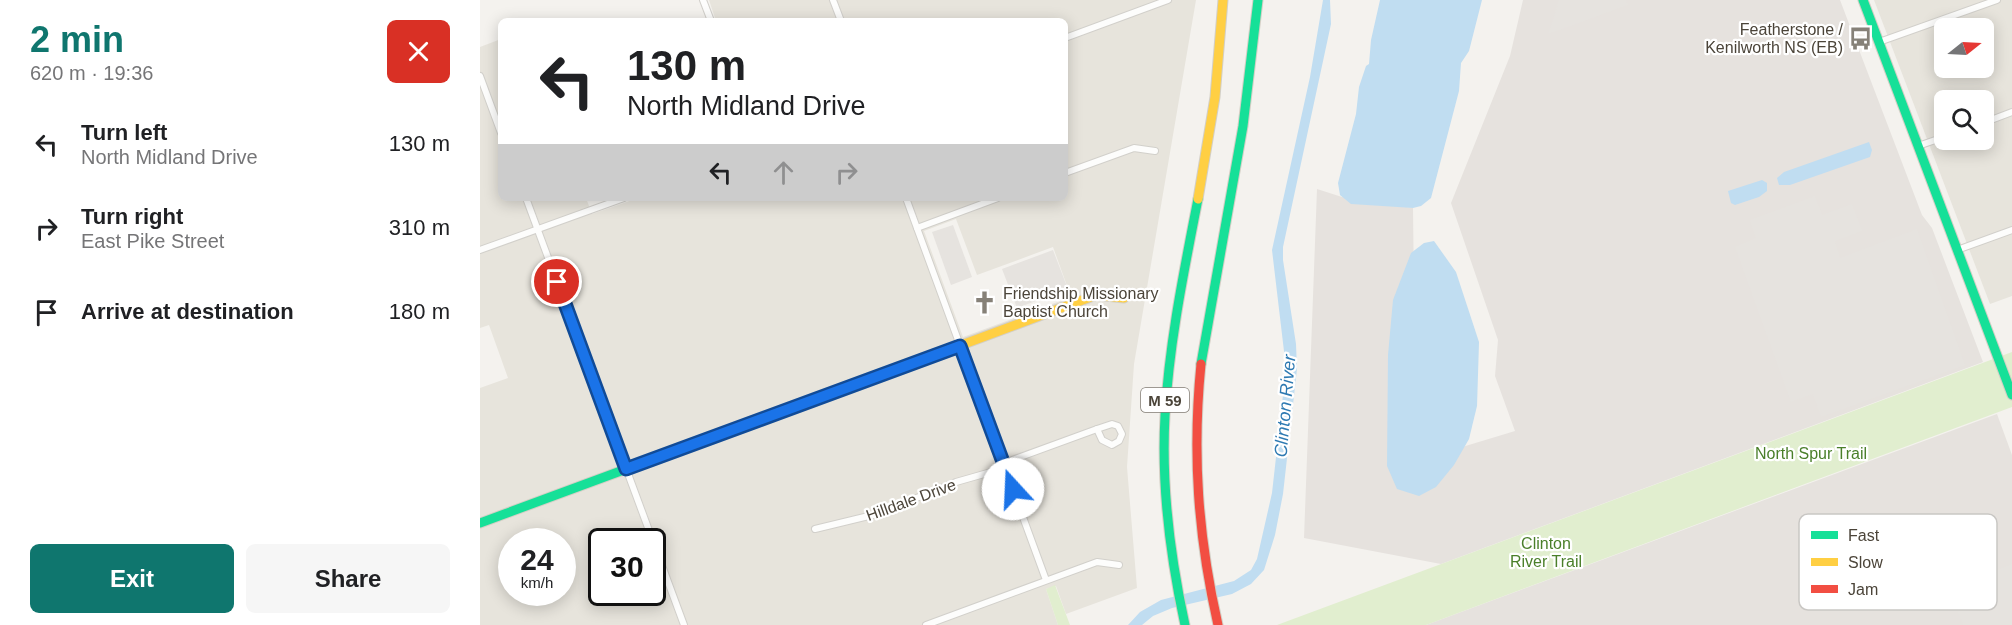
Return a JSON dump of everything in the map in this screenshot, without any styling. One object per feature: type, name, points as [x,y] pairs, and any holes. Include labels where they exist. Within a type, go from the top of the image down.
[{"type":"main road","name":"M 59","points":[[1184,624],[1174,579],[1163,474],[1166,395],[1214,104],[1222,0]]},
{"type":"main road","name":"M 59","points":[[1218,625],[1206,571],[1196,486],[1198,396],[1243,127],[1256,0]]},
{"type":"main road","points":[[1863,0],[2012,395]]},
{"type":"main road","points":[[480,523],[1096,295],[1124,298]]},
{"type":"street","points":[[703,0],[710,18]]},
{"type":"street","points":[[833,0],[840,18]]},
{"type":"street","points":[[1068,37],[1168,0]]},
{"type":"street","points":[[1879,42],[1997,0]]},
{"type":"street","points":[[480,76],[498,125]]},
{"type":"street","points":[[1994,119],[2012,112]]},
{"type":"street","points":[[1918,146],[1934,140]]},
{"type":"street","points":[[1068,172],[1131,149],[1155,151]]},
{"type":"street","points":[[527,201],[684,625]]},
{"type":"street","points":[[480,250],[616,201]]},
{"type":"street","points":[[907,201],[1047,580]]},
{"type":"street","points":[[917,228],[990,201]]},
{"type":"street","points":[[1957,250],[2012,230]]},
{"type":"street","name":"Hilldale Drive","points":[[815,529],[877,514],[1097,429]]},
{"type":"street","points":[[926,625],[1097,562],[1119,565]]},
{"type":"shaded area","points":[[709,0],[1196,0],[1134,364],[1127,467],[1137,588],[1066,614],[1056,586],[1046,589],[1058,625],[480,625],[480,388],[508,378],[489,325],[480,328],[480,47],[498,40],[498,201],[587,201],[592,214],[629,201],[1068,201],[1068,18],[715,18]],"holes":[[[956,219],[977,275],[1053,247],[1071,297],[963,337],[924,231]]]},
{"type":"shaded area","points":[[1523,0],[1840,0],[1922,215],[1932,228],[1983,362],[1441,564],[1304,538],[1317,189],[1342,197],[1413,208],[1416,461],[1515,431],[1495,376],[1498,340],[1451,203],[1510,56]]},
{"type":"shaded area","points":[[1559,0],[1626,0],[1628,5],[1548,34]]},
{"type":"shaded area","points":[[1874,0],[2012,0],[2012,296],[1990,304]]},
{"type":"shaded area","points":[[1815,196],[1822,215],[1852,204],[1862,231],[1835,241],[1840,258],[1917,229],[1965,365],[1821,417],[1813,394],[1791,402],[1735,247],[1756,238],[1750,220]]},
{"type":"shaded area","points":[[953,225],[972,277],[951,285],[932,232]]},
{"type":"shaded area","points":[[1053,250],[1068,289],[1017,308],[1002,269]]},
{"type":"shaded area","points":[[1997,414],[2012,455],[2012,625],[1426,625]]},
{"type":"shaded area","points":[[2012,564],[2012,625],[1963,625],[1957,610],[1997,610],[1997,570]]},
{"type":"green space","name":"North Spur Trail","points":[[2012,352],[2012,407],[1426,625],[1277,625]]},
{"type":"green space","points":[[1055,585],[1070,625],[1058,625],[1046,589]]},
{"type":"water","name":"Clinton River","points":[[1323,0],[1330,0],[1331,24],[1283,247],[1296,344],[1297,369],[1283,494],[1275,535],[1264,570],[1251,584],[1232,594],[1172,608],[1153,616],[1142,625],[1128,625],[1140,612],[1161,600],[1234,581],[1251,570],[1257,559],[1272,493],[1286,368],[1272,250],[1310,77]]},
{"type":"water","points":[[1380,0],[1482,0],[1469,51],[1461,63],[1459,91],[1431,198],[1421,206],[1413,208],[1351,204],[1340,195],[1338,183],[1356,114],[1359,87],[1366,66],[1369,64],[1371,40]]},
{"type":"water","points":[[1869,142],[1872,150],[1870,157],[1790,185],[1779,185],[1777,178],[1784,172]]},
{"type":"water","points":[[1762,180],[1767,183],[1767,191],[1759,197],[1735,205],[1731,203],[1728,191]]},
{"type":"water","points":[[1434,241],[1456,272],[1479,342],[1477,406],[1469,439],[1454,465],[1436,487],[1419,496],[1397,489],[1387,466],[1388,355],[1393,300],[1411,253],[1424,243]]},
{"type":"traffic: fast","points":[[1201,364],[1243,126],[1258,0]]},
{"type":"traffic: fast","points":[[1863,0],[2012,395]]},
{"type":"traffic: fast","points":[[1185,625],[1168,521],[1164,443],[1167,389],[1174,334],[1198,199]]},
{"type":"traffic: fast","points":[[480,523],[824,396]]},
{"type":"traffic: slow","points":[[1198,199],[1215,97],[1223,0]]},
{"type":"traffic: slow","points":[[824,396],[1096,295],[1124,298]]},
{"type":"traffic: jam","points":[[1201,364],[1197,430],[1201,527],[1218,625]]},
{"type":"place","name":"Featherstone / Kenilworth NS (EB)","points":[[1861,38]]},
{"type":"place","name":"Friendship Missionary Baptist Church","points":[[985,302]]},
{"type":"route","points":[[557,282],[626,469],[960,346],[1013,489]]},
{"type":"park label","name":"Clinton River Trail","points":[[1546,552]]}]
